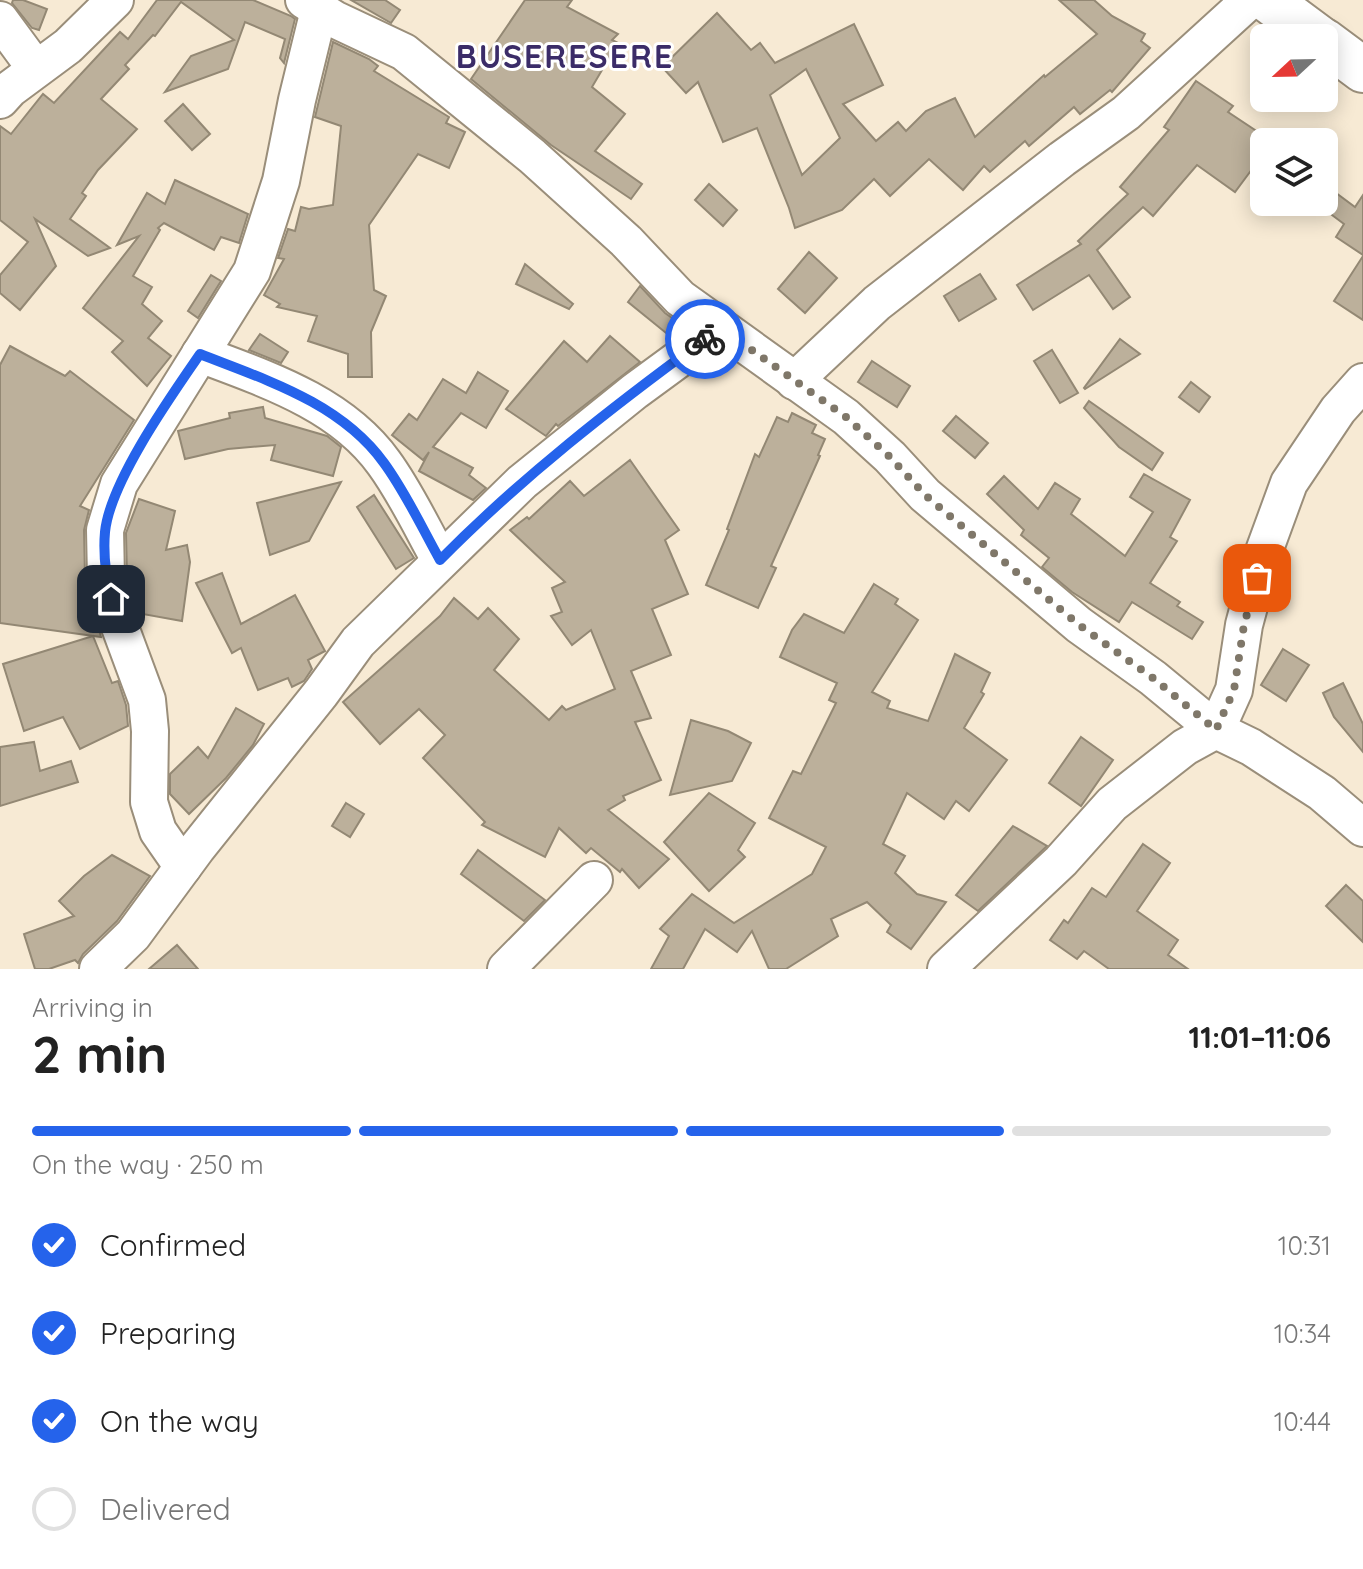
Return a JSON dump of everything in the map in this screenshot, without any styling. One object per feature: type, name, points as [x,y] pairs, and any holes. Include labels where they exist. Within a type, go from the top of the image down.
[{"type":"highway","points":[[1268,0],[1300,24]]},
{"type":"highway","points":[[1338,52],[1363,70]]},
{"type":"street","points":[[0,100],[68,46],[115,0]]},
{"type":"street","points":[[794,381],[877,303],[1126,113],[1250,0]]},
{"type":"street","points":[[183,867],[158,831],[149,802],[147,700],[117,619],[106,578],[105,530],[119,484],[252,271],[281,181],[312,5],[404,52],[532,156],[626,241],[680,298],[846,417],[890,457],[925,495],[1079,625],[1153,678],[1216,730],[1251,747],[1322,793],[1363,828]]},
{"type":"street","points":[[0,20],[36,69]]},
{"type":"street","points":[[98,969],[133,935],[358,642],[522,482],[635,391],[721,328]]},
{"type":"street","points":[[200,354],[278,384],[338,417],[383,461],[440,560]]},
{"type":"street","points":[[961,965],[1112,804],[1185,747],[1216,730],[1234,690],[1251,596],[1289,483],[1338,410],[1363,382]]},
{"type":"street","points":[[506,969],[594,880]]},
{"type":"building","points":[[13,0],[23,0],[47,9],[39,30],[32,28],[12,3]]},
{"type":"building","points":[[157,0],[253,0],[291,16],[295,19],[284,63],[280,58],[285,39],[245,22],[228,69],[165,92],[191,56],[234,40],[181,2],[155,36],[125,65],[129,69],[101,99],[137,129],[98,170],[82,193],[86,196],[70,219],[110,248],[88,256],[35,219],[56,266],[20,310],[0,293],[0,275],[28,242],[0,220],[0,126],[11,134],[43,94],[54,103],[120,32],[128,39]]},
{"type":"building","points":[[351,0],[385,0],[400,10],[391,23]]},
{"type":"building","points":[[525,0],[572,0],[567,7],[618,34],[612,40],[618,43],[592,87],[625,114],[595,151],[642,184],[631,199],[551,145],[471,79]]},
{"type":"building","points":[[1059,0],[1094,0],[1112,16],[1145,34],[1141,41],[1150,48],[1112,92],[1110,90],[1080,114],[1074,107],[1029,146],[1025,141],[990,172],[984,166],[963,190],[929,159],[890,196],[874,179],[842,210],[795,228],[757,128],[723,142],[698,82],[686,93],[662,67],[717,13],[751,50],[760,43],[775,63],[854,24],[883,85],[843,104],[876,141],[898,122],[906,131],[926,111],[955,98],[975,137],[1044,75],[1097,34]],"holes":[[[806,69],[840,138],[802,175],[770,95]]]},
{"type":"building","points":[[333,42],[369,59],[378,66],[374,71],[449,117],[446,123],[465,132],[449,168],[418,154],[369,225],[374,290],[386,296],[371,332],[372,377],[348,377],[348,354],[308,341],[317,316],[277,307],[280,304],[264,295],[284,259],[278,258],[288,229],[295,231],[301,207],[309,209],[333,205],[341,126],[315,117]]},
{"type":"building","points":[[1196,81],[1233,106],[1228,112],[1252,128],[1250,172],[1235,192],[1197,165],[1153,216],[1143,207],[1097,250],[1130,297],[1113,309],[1089,275],[1033,310],[1017,285],[1081,244],[1078,241],[1128,194],[1120,187],[1169,130],[1164,127]]},
{"type":"building","points":[[183,104],[210,134],[192,150],[165,121]]},
{"type":"building","points":[[175,180],[248,214],[239,243],[221,237],[214,250],[164,223],[158,228],[160,230],[133,276],[152,287],[142,304],[162,321],[148,338],[171,356],[147,386],[112,352],[123,341],[83,308],[139,236],[117,245],[147,193],[165,204]]},
{"type":"building","points":[[709,184],[737,210],[723,226],[695,200]]},
{"type":"building","points":[[1338,194],[1355,207],[1363,195],[1363,255],[1336,237],[1344,224],[1333,216],[1338,216]]},
{"type":"building","points":[[809,252],[837,278],[805,313],[778,289]]},
{"type":"building","points":[[1363,256],[1363,320],[1334,301]]},
{"type":"building","points":[[525,264],[573,304],[569,309],[516,284]]},
{"type":"building","points":[[980,274],[996,299],[959,321],[944,296]]},
{"type":"building","points":[[211,275],[221,281],[198,318],[188,311]]},
{"type":"building","points":[[640,286],[665,313],[682,325],[671,337],[628,302]]},
{"type":"building","points":[[260,334],[288,352],[281,363],[249,350]]},
{"type":"building","points":[[610,336],[640,362],[558,426],[556,424],[546,436],[506,409],[564,341],[587,362]]},
{"type":"building","points":[[1120,339],[1140,354],[1085,389],[1084,388]]},
{"type":"building","points":[[10,346],[65,376],[70,371],[134,420],[80,506],[89,510],[84,530],[85,578],[101,637],[0,623],[0,365]]},
{"type":"building","points":[[1052,350],[1078,393],[1060,403],[1034,361]]},
{"type":"building","points":[[872,361],[910,386],[897,407],[858,382]]},
{"type":"building","points":[[478,372],[508,391],[486,428],[461,413],[433,447],[473,468],[469,475],[486,488],[473,500],[419,471],[429,452],[423,460],[392,435],[409,414],[417,420],[443,379],[466,393]]},
{"type":"building","points":[[1191,382],[1210,397],[1199,412],[1179,397]]},
{"type":"building","points":[[1089,401],[1163,453],[1152,470],[1119,447],[1084,408]]},
{"type":"building","points":[[263,407],[265,418],[327,436],[341,447],[333,476],[271,460],[275,445],[228,449],[185,459],[178,431],[230,418],[229,413]]},
{"type":"building","points":[[792,413],[816,425],[812,433],[825,439],[771,566],[776,568],[758,608],[706,585],[755,454],[759,457],[777,417],[788,422]]},
{"type":"building","points":[[956,416],[988,443],[975,458],[943,431]]},
{"type":"building","points":[[630,460],[679,530],[665,540],[688,594],[652,609],[671,655],[631,671],[651,718],[635,722],[661,780],[623,796],[625,800],[608,810],[669,859],[639,888],[622,869],[620,872],[591,848],[586,853],[559,828],[545,857],[482,825],[485,822],[423,758],[445,735],[419,709],[380,744],[343,702],[440,616],[454,598],[478,619],[488,608],[519,639],[494,670],[549,720],[562,706],[566,710],[615,689],[591,630],[572,645],[551,616],[562,612],[552,588],[565,582],[510,530],[527,517],[529,519],[570,481],[584,496]]},
{"type":"building","points":[[1144,474],[1190,500],[1170,537],[1177,541],[1150,583],[1180,602],[1177,606],[1203,622],[1192,639],[1132,602],[1119,622],[1072,592],[1042,567],[1049,558],[1021,535],[1024,530],[987,494],[1004,476],[1038,509],[1055,483],[1080,499],[1071,514],[1125,556],[1153,512],[1130,497]]},
{"type":"building","points":[[341,482],[309,541],[270,555],[257,503]]},
{"type":"building","points":[[374,495],[414,558],[396,569],[357,507]]},
{"type":"building","points":[[139,499],[175,511],[166,550],[187,545],[190,562],[182,621],[137,613],[127,575],[126,533]]},
{"type":"building","points":[[222,573],[241,624],[295,595],[325,651],[308,660],[312,669],[304,681],[292,687],[288,678],[258,690],[241,648],[232,653],[196,583]]},
{"type":"building","points":[[874,584],[898,599],[895,604],[918,620],[872,692],[890,701],[887,708],[928,721],[955,654],[990,673],[981,692],[984,694],[964,728],[1007,760],[969,811],[956,801],[944,819],[907,793],[883,844],[905,856],[895,873],[917,894],[946,902],[911,949],[887,932],[891,925],[867,902],[831,919],[838,936],[786,969],[769,969],[752,931],[737,952],[705,929],[683,969],[651,969],[669,936],[660,929],[692,894],[734,923],[812,874],[826,847],[769,818],[793,771],[801,774],[836,703],[829,700],[837,683],[780,657],[792,630],[804,614],[844,633]]},
{"type":"building","points":[[93,636],[112,683],[118,681],[126,705],[128,726],[80,749],[63,717],[24,731],[3,664]]},
{"type":"building","points":[[1283,649],[1309,665],[1286,701],[1261,685]]},
{"type":"building","points":[[1343,683],[1363,724],[1363,752],[1334,717],[1323,693]]},
{"type":"building","points":[[236,708],[264,724],[253,745],[226,778],[189,814],[170,794],[170,774],[198,747],[208,758]]},
{"type":"building","points":[[691,720],[728,731],[751,743],[732,781],[670,795]]},
{"type":"building","points":[[1081,737],[1113,760],[1081,806],[1049,783]]},
{"type":"building","points":[[34,742],[40,771],[71,761],[78,782],[0,806],[0,747]]},
{"type":"building","points":[[709,793],[755,823],[738,850],[745,857],[709,891],[664,842]]},
{"type":"building","points":[[346,803],[364,814],[350,837],[332,826]]},
{"type":"building","points":[[1013,826],[1047,846],[978,911],[956,895]]},
{"type":"building","points":[[1143,844],[1170,863],[1137,911],[1178,940],[1168,955],[1188,969],[1109,969],[1084,951],[1077,959],[1050,940],[1064,920],[1068,923],[1092,888],[1106,897]]},
{"type":"building","points":[[478,850],[545,900],[524,921],[461,874]]},
{"type":"building","points":[[112,855],[150,876],[117,921],[83,954],[78,963],[75,960],[49,969],[35,969],[24,934],[74,916],[59,901],[84,876]]},
{"type":"building","points":[[1346,885],[1363,901],[1363,942],[1326,906]]},
{"type":"building","points":[[177,945],[198,969],[149,969]]},
{"type":"way so far","points":[[705,339],[721,328],[846,417],[890,457],[925,495],[1079,625],[1153,678],[1216,730],[1234,690],[1244,625],[1257,578]]},
{"type":"district","name":"BUSERESERE","points":[[565,57]]},
{"type":"route","points":[[111,599],[106,578],[105,530],[119,484],[200,354],[278,384],[338,417],[383,461],[440,560],[522,482],[705,339]]}]
